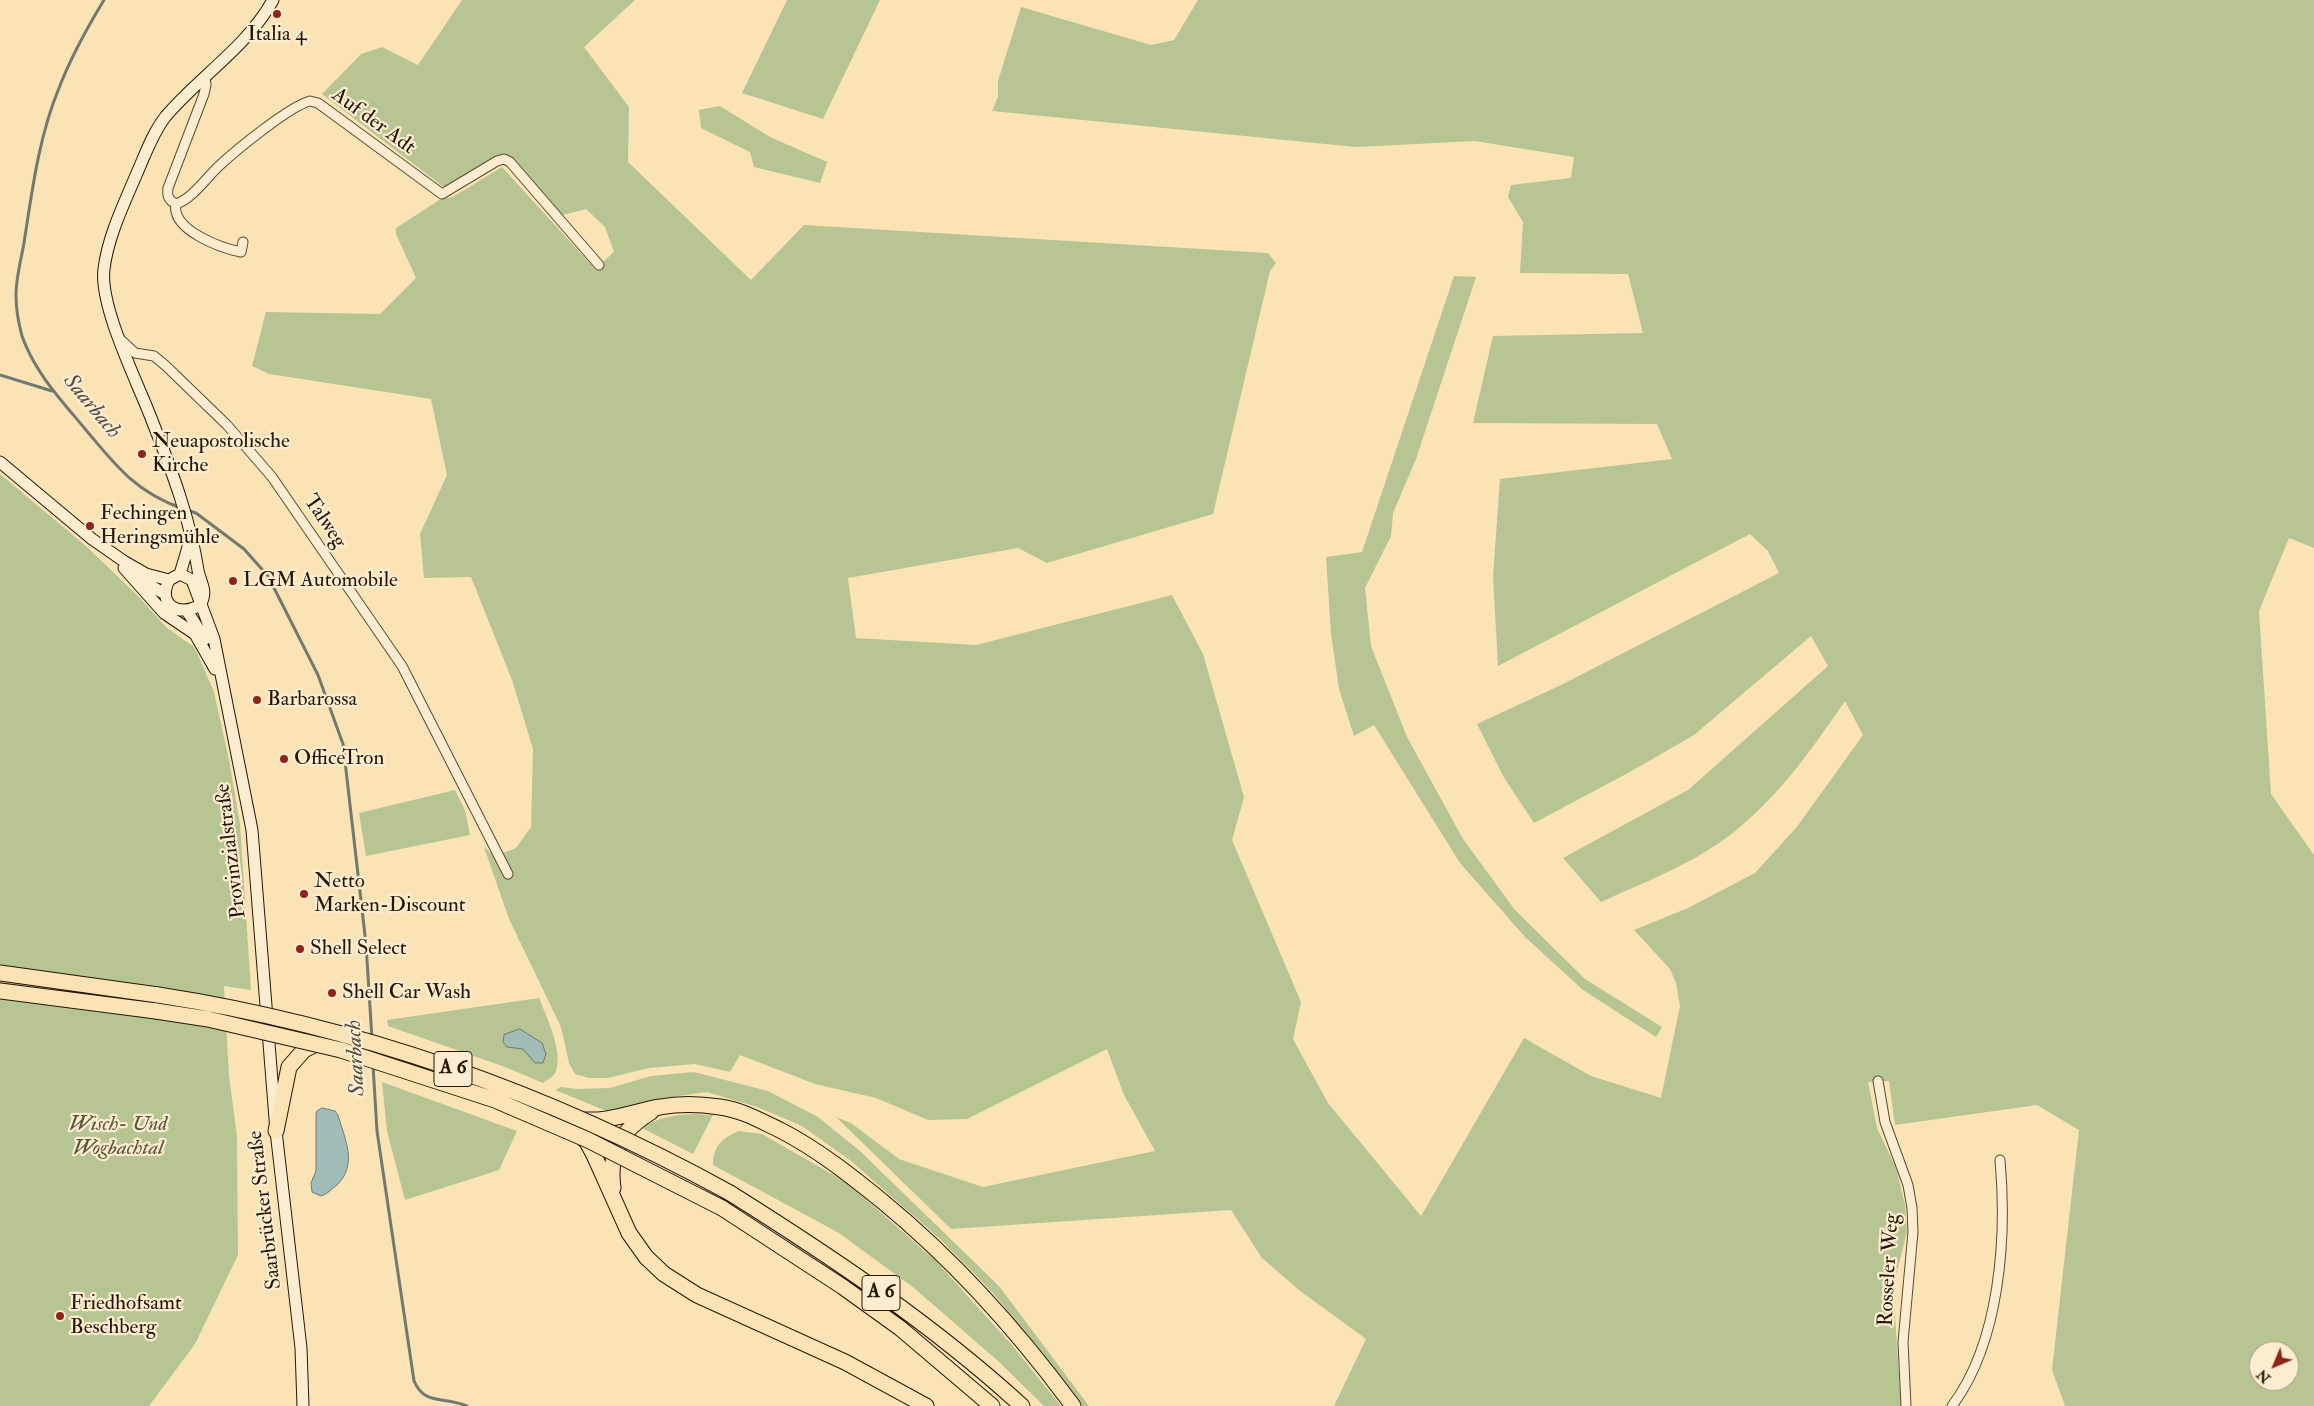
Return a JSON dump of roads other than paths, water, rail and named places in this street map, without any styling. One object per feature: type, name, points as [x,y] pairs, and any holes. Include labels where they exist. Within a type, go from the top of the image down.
[{"type":"highway","name":"A 6","points":[[0,973],[158,995],[281,1017],[345,1034],[499,1084],[595,1125],[730,1193],[806,1241],[906,1311],[959,1352],[1022,1406]]},
{"type":"highway","name":"A 6","points":[[0,991],[156,1010],[208,1019],[341,1050],[495,1100],[588,1140],[722,1208],[843,1287],[927,1350],[992,1406]]},
{"type":"highway","name":"A 6","points":[[267,1021],[343,1042],[556,1117],[587,1142],[629,1233],[646,1257],[664,1274],[680,1285],[845,1362],[926,1406]]},
{"type":"highway","points":[[267,1021],[320,1037]]},
{"type":"highway","points":[[276,1131],[289,1067],[304,1050],[320,1037]]},
{"type":"highway","points":[[556,1117],[583,1120],[598,1119],[659,1107],[698,1104],[723,1107],[752,1116],[795,1138],[825,1157],[864,1186],[946,1257],[1005,1320],[1073,1406]]},
{"type":"highway","name":"A 6","points":[[616,1206],[611,1171],[616,1148],[626,1132],[643,1116],[659,1107]]},
{"type":"main road","points":[[120,338],[109,311],[103,282],[109,244],[157,131],[165,118],[252,31],[273,0]]},
{"type":"main road","name":"Provinzialstraße","points":[[120,338],[178,489],[204,586],[204,598],[200,605],[214,639],[252,830],[267,1021]]},
{"type":"main road","points":[[0,462],[124,568],[141,581],[165,594],[171,606],[180,611],[187,611],[200,605],[192,580],[180,574]]},
{"type":"main road","points":[[165,594],[169,580],[180,574],[190,530]]},
{"type":"main road","points":[[92,539],[137,570],[169,580]]},
{"type":"main road","points":[[124,568],[164,612],[194,634],[215,669]]},
{"type":"main road","name":"Provinzialstraße","points":[[187,611],[205,640],[224,689]]},
{"type":"main road","name":"Saarbrücker Straße","points":[[267,1021],[276,1131],[299,1322],[303,1406]]},
{"type":"street","points":[[205,76],[204,94],[167,195],[176,204],[176,215],[196,236],[220,247],[240,252],[243,242]]},
{"type":"street","name":"Auf der Adt","points":[[176,204],[188,196],[221,164],[291,110],[310,101],[318,103],[442,194],[497,161],[504,159],[510,162],[599,265]]},
{"type":"street","name":"Talweg","points":[[120,338],[135,353],[154,356],[166,366],[227,425],[272,477],[402,666],[508,874]]},
{"type":"street","name":"Rosseler Weg","points":[[1878,1081],[1885,1122],[1908,1185],[1912,1208],[1913,1232],[1904,1342],[1906,1406]]},
{"type":"street","points":[[1952,1406],[1979,1357],[1989,1327],[2002,1234],[2000,1160]]},
{"type":"water","points":[[520,1029],[542,1043],[546,1054],[543,1063],[535,1063],[523,1049],[507,1047],[503,1042],[504,1035]]},
{"type":"water","points":[[322,1108],[335,1111],[338,1115],[348,1152],[348,1160],[347,1169],[337,1185],[321,1196],[312,1192],[311,1183],[316,1171],[316,1114]]},
{"type":"waterway","name":"Saarbach","points":[[104,0],[85,32],[69,65],[46,125],[37,164],[18,276],[16,295],[18,316],[22,336],[34,362],[59,397],[97,443],[117,466],[139,486],[165,502],[181,508]]},
{"type":"waterway","points":[[0,375],[52,391]]},
{"type":"waterway","name":"Saarbach","points":[[187,510],[196,513],[244,549],[268,576],[318,675],[343,744],[366,944],[372,1039]]},
{"type":"waterway","name":"Saarbach","points":[[373,1065],[377,1131],[414,1381],[418,1389],[429,1397],[467,1406]]},
{"type":"place","name":"Italia 4","points":[[277,14]]},
{"type":"place","name":"Neuapostolische Kirche","points":[[142,454]]},
{"type":"place","name":"Fechingen Heringsmühle","points":[[90,526]]},
{"type":"place","name":"LGM Automobile","points":[[233,581]]},
{"type":"place","name":"Barbarossa","points":[[257,700]]},
{"type":"place","name":"OfficeTron","points":[[284,759]]},
{"type":"place","name":"Netto Marken-Discount","points":[[304,894]]},
{"type":"place","name":"Shell Select","points":[[300,949]]},
{"type":"place","name":"Shell Car Wash","points":[[332,993]]},
{"type":"place","name":"Friedhofsamt Beschberg","points":[[60,1316]]},
{"type":"park label","name":"Wisch- Und Wogbachtal","points":[[118,1137]]}]
